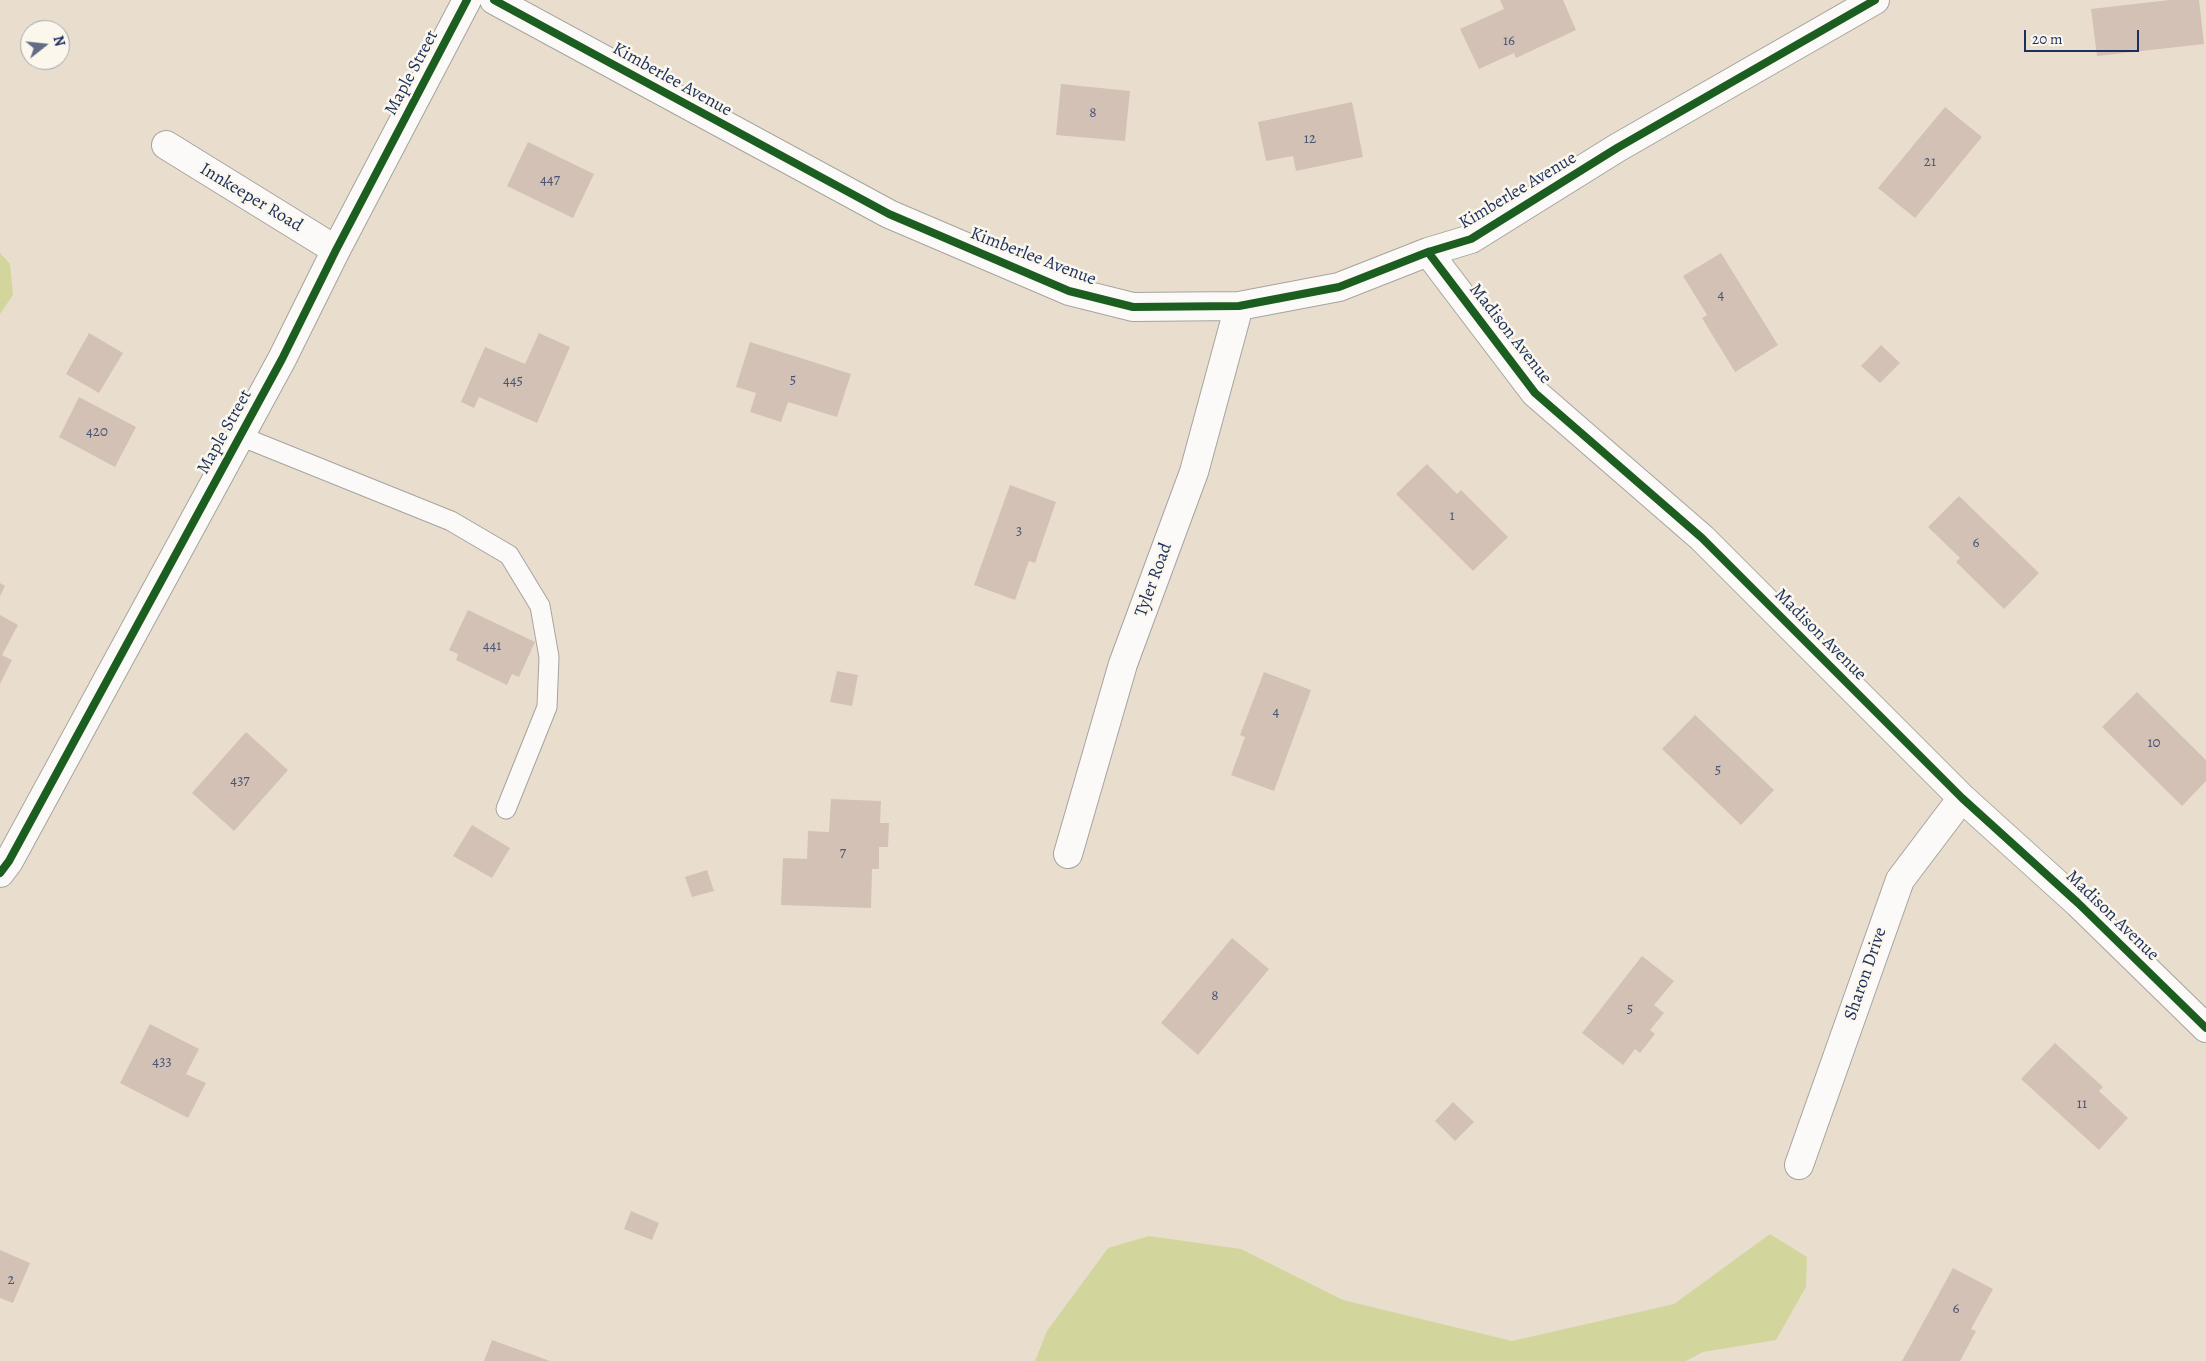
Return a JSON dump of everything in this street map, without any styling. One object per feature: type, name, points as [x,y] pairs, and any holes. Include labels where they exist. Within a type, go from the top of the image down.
[{"type":"street","name":"Maple Street","points":[[0,873],[9,861],[282,359],[336,250],[467,0]]},
{"type":"street","name":"Kimberlee Avenue","points":[[494,0],[888,214],[1069,291],[1133,307],[1239,306],[1339,287],[1428,252],[1471,240],[1617,148],[1875,0]]},
{"type":"street","name":"Innkeeper Road","points":[[166,145],[336,250]]},
{"type":"street","name":"Madison Avenue","points":[[1428,252],[1535,394],[1702,538],[1962,798],[2078,903],[2206,1028]]},
{"type":"street","name":"Tyler Road","points":[[1068,854],[1123,664],[1194,472],[1239,306]]},
{"type":"street","name":"Sharon Drive","points":[[1799,1165],[1900,880],[1962,798]]},
{"type":"lane","points":[[240,436],[451,521],[509,555],[540,606],[549,657],[547,707],[506,810]]},
{"type":"green space","points":[[0,253],[10,264],[13,295],[0,314]]},
{"type":"green space","points":[[1770,1234],[1807,1257],[1806,1287],[1776,1340],[1703,1352],[1686,1361],[1035,1361],[1047,1331],[1108,1248],[1149,1236],[1241,1249],[1343,1300],[1512,1341],[1674,1304]]},
{"type":"building","points":[[1500,0],[1563,0],[1576,30],[1516,58],[1514,53],[1479,69],[1460,29],[1504,9]]},
{"type":"building","points":[[2170,0],[2199,0],[2204,44],[2097,56],[2091,9]]},
{"type":"building","points":[[1061,84],[1130,91],[1125,141],[1056,135]]},
{"type":"building","points":[[1352,102],[1363,157],[1296,171],[1293,156],[1266,161],[1258,122]]},
{"type":"building","points":[[1945,107],[1982,137],[1915,218],[1878,188]]},
{"type":"building","points":[[528,142],[594,174],[573,218],[507,186]]},
{"type":"building","points":[[1721,253],[1778,345],[1735,372],[1702,318],[1707,315],[1683,276]]},
{"type":"building","points":[[89,333],[123,353],[99,393],[66,374]]},
{"type":"building","points":[[539,333],[570,347],[537,423],[479,397],[474,408],[461,402],[485,347],[525,364]]},
{"type":"building","points":[[750,342],[851,374],[837,417],[788,402],[781,422],[750,412],[756,393],[736,387]]},
{"type":"building","points":[[1881,345],[1900,363],[1880,383],[1861,366]]},
{"type":"building","points":[[79,397],[136,427],[115,467],[59,437]]},
{"type":"building","points":[[1427,464],[1457,494],[1461,490],[1508,537],[1473,571],[1396,494]]},
{"type":"building","points":[[1010,485],[1056,502],[1035,563],[1029,561],[1015,600],[974,585]]},
{"type":"building","points":[[1959,496],[2039,573],[2004,609],[1956,562],[1960,558],[1928,527]]},
{"type":"building","points":[[0,583],[5,586],[0,596]]},
{"type":"building","points":[[468,610],[535,642],[519,677],[512,674],[507,685],[456,660],[458,654],[449,650]]},
{"type":"building","points":[[0,615],[18,625],[2,655],[12,660],[0,684]]},
{"type":"building","points":[[837,671],[858,675],[852,706],[830,702]]},
{"type":"building","points":[[1264,672],[1311,690],[1274,791],[1231,775],[1245,737],[1240,735]]},
{"type":"building","points":[[2137,692],[2206,760],[2206,781],[2182,806],[2102,727]]},
{"type":"building","points":[[1695,715],[1774,790],[1741,825],[1662,749]]},
{"type":"building","points":[[246,732],[288,770],[234,831],[192,793]]},
{"type":"building","points":[[831,799],[881,801],[880,823],[889,823],[888,847],[879,847],[879,869],[872,869],[871,908],[781,905],[783,858],[807,859],[808,831],[829,832]]},
{"type":"building","points":[[472,825],[510,848],[492,878],[453,856]]},
{"type":"building","points":[[707,870],[714,891],[692,897],[685,877]]},
{"type":"building","points":[[1232,938],[1269,969],[1198,1055],[1161,1023]]},
{"type":"building","points":[[1642,956],[1674,981],[1654,1005],[1664,1013],[1650,1030],[1655,1034],[1640,1053],[1635,1049],[1623,1065],[1582,1033]]},
{"type":"building","points":[[150,1024],[199,1049],[186,1074],[206,1083],[188,1118],[120,1083]]},
{"type":"building","points":[[2055,1043],[2103,1087],[2099,1091],[2128,1118],[2099,1150],[2021,1079]]},
{"type":"building","points":[[1453,1102],[1474,1122],[1455,1141],[1435,1121]]},
{"type":"building","points":[[631,1211],[659,1223],[652,1240],[624,1229]]},
{"type":"building","points":[[0,1250],[30,1263],[13,1303],[0,1298]]},
{"type":"building","points":[[1953,1268],[1993,1289],[1971,1329],[1976,1331],[1960,1361],[1902,1361]]},
{"type":"building","points":[[492,1340],[550,1361],[484,1361]]},
{"type":"cycle path","points":[[0,873],[9,861],[282,359],[336,250],[467,0]]},
{"type":"cycle path","points":[[494,0],[889,214],[1069,291],[1133,307],[1239,306],[1339,287],[1428,252],[1471,239],[1617,148],[1875,0]]},
{"type":"cycle path","points":[[1428,252],[1535,393],[1702,538],[1962,798],[2078,903],[2206,1028]]}]
